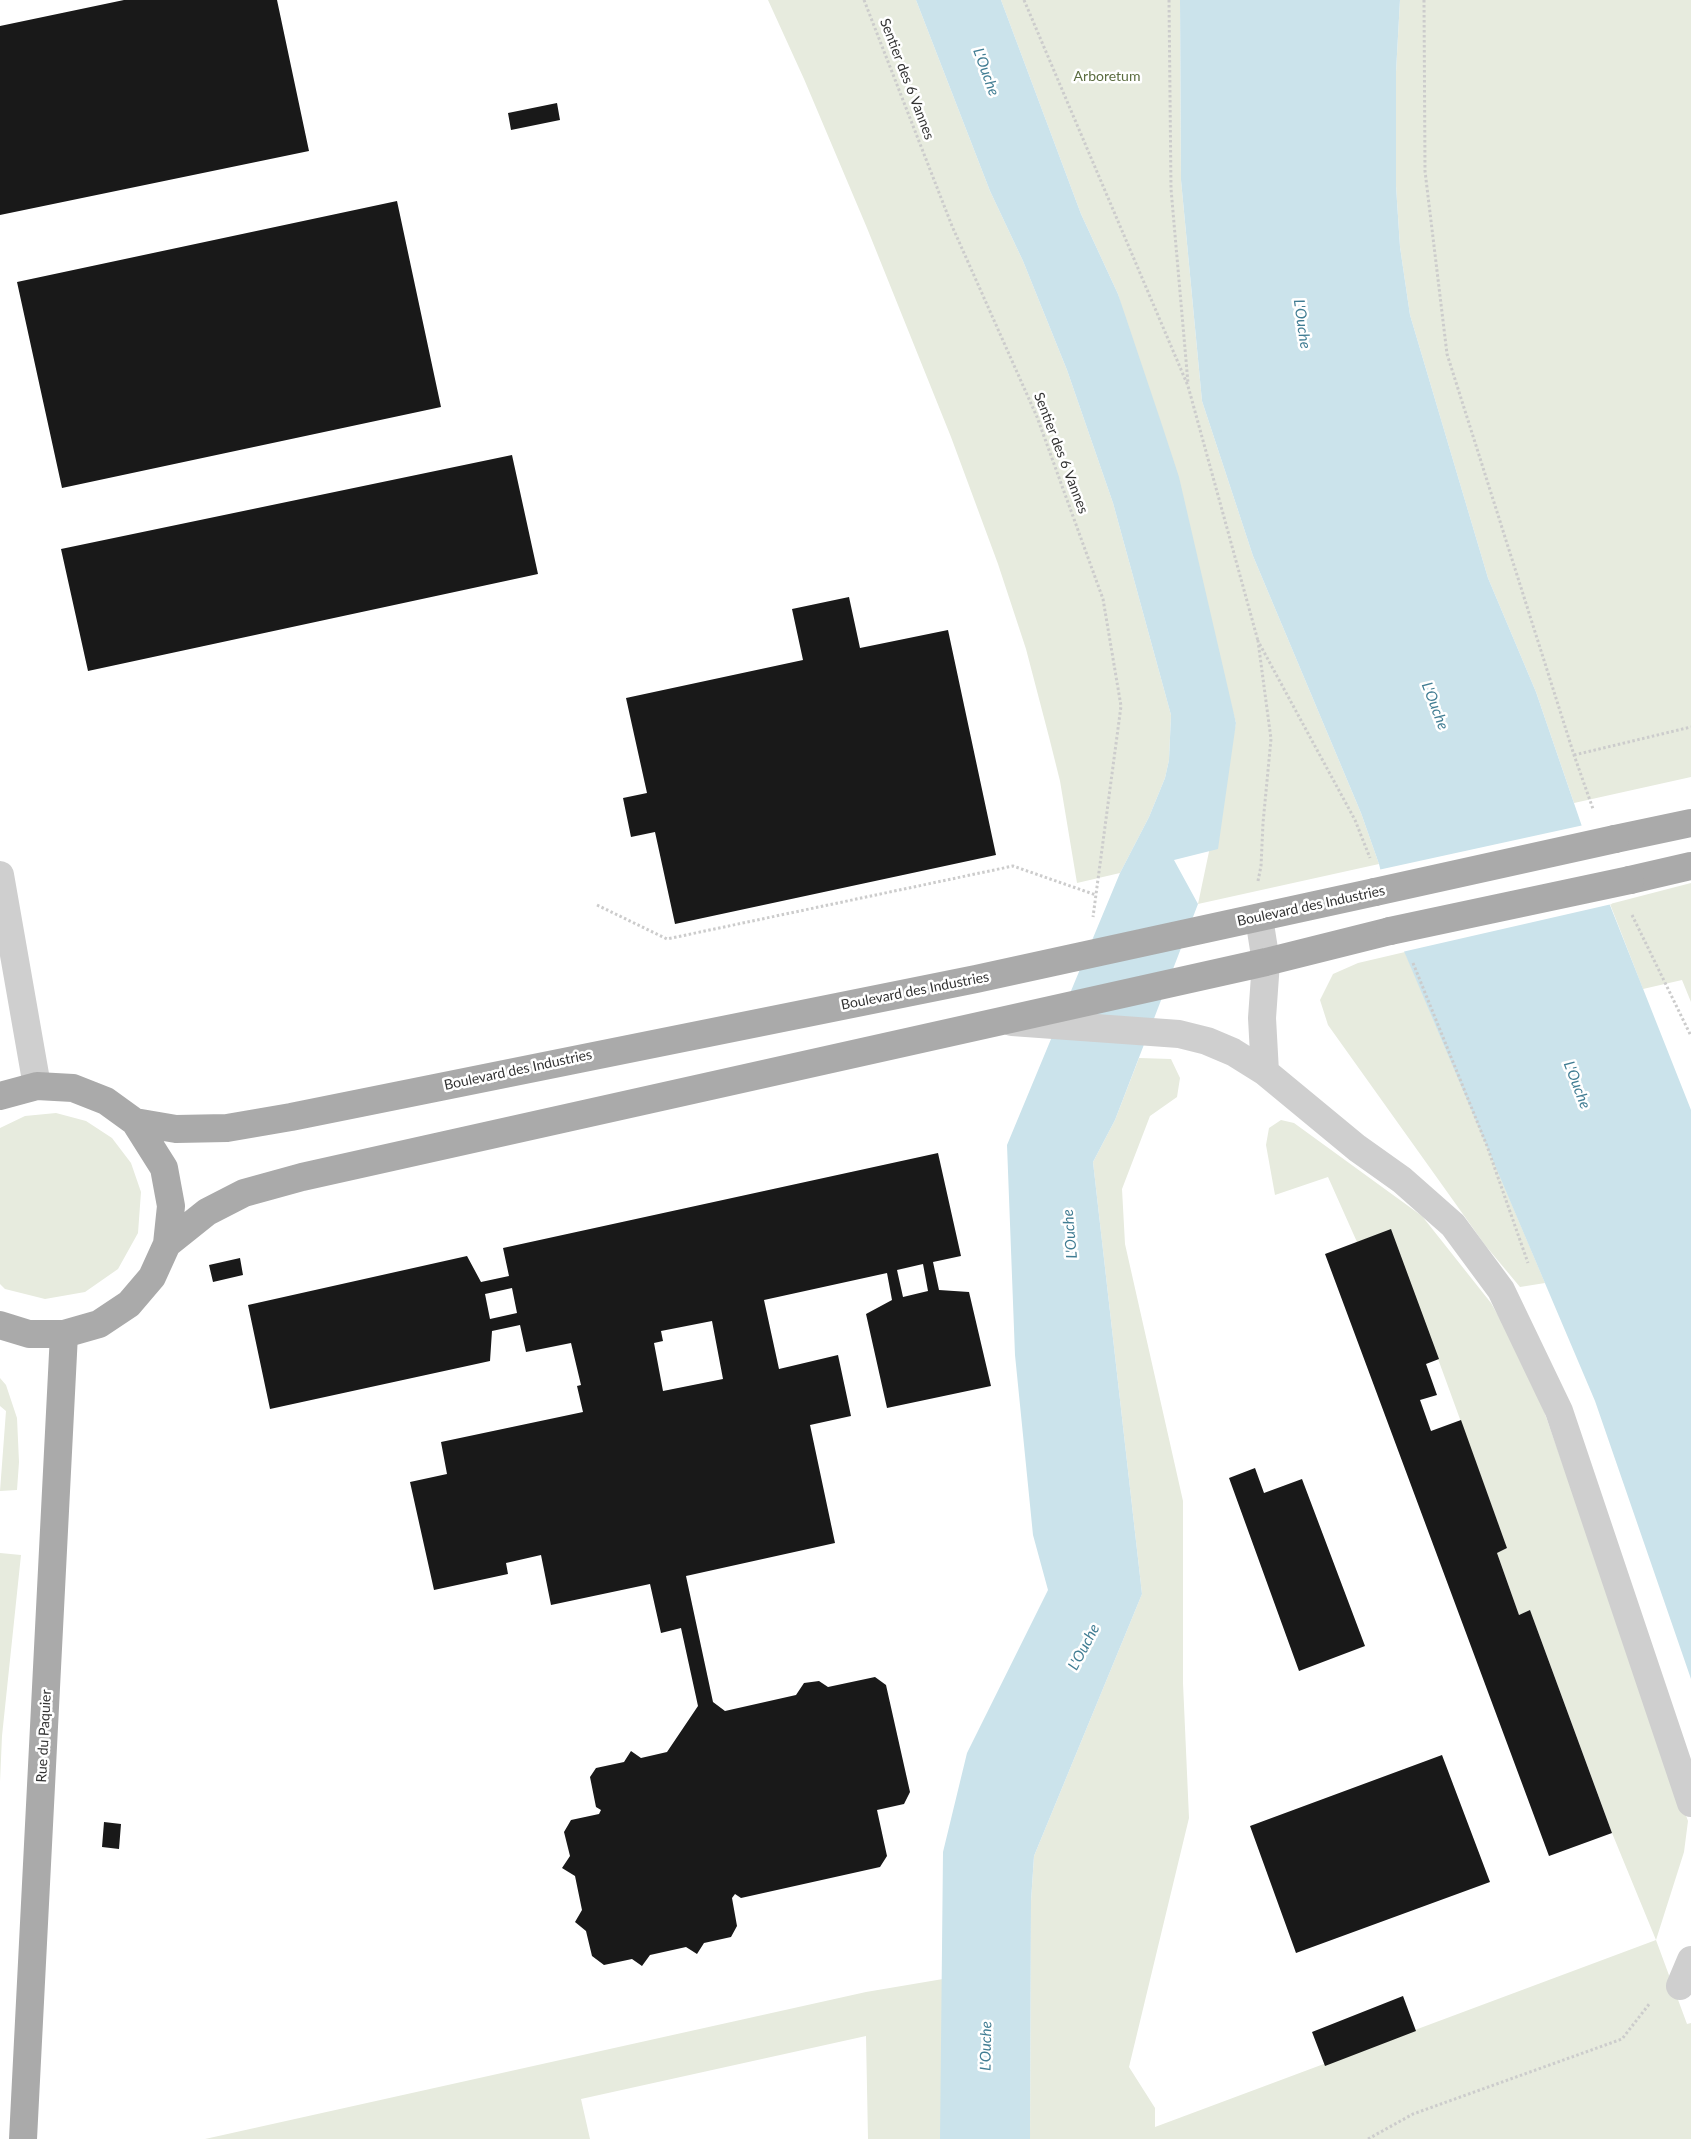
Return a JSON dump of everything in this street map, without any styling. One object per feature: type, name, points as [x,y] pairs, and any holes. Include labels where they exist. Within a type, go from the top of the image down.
[{"type":"main road","name":"Boulevard des Industries","points":[[136,1122],[176,1129],[227,1128],[976,979],[1691,823]]},
{"type":"main road","points":[[167,1244],[207,1212],[236,1197],[302,1177],[1266,962],[1390,931],[1691,866]]},
{"type":"main road","points":[[0,1096],[37,1086],[73,1088],[106,1101],[136,1122],[164,1168],[171,1206],[167,1244],[152,1277],[129,1304],[99,1324],[64,1334],[28,1334],[0,1325]]},
{"type":"main road","name":"Rue du Paquier","points":[[23,2139],[64,1334]]},
{"type":"street","points":[[0,875],[37,1086]]},
{"type":"street","points":[[1258,918],[1266,962],[1262,1018],[1265,1072]]},
{"type":"street","points":[[998,1021],[1179,1034],[1232,1052],[1265,1072],[1357,1148],[1402,1180],[1454,1225],[1501,1290],[1559,1411],[1691,1803]]},
{"type":"street","points":[[1680,1986],[1691,1960]]},
{"type":"path","name":"Sentier des 6 Vannes","points":[[864,0],[952,226],[1037,417],[1103,599],[1121,706],[1091,921]]},
{"type":"path","points":[[1024,0],[1188,386],[1258,641],[1271,739],[1262,823],[1261,866],[1256,889]]},
{"type":"path","points":[[1169,0],[1171,189],[1188,386]]},
{"type":"path","points":[[1424,0],[1425,171],[1447,354],[1574,755],[1596,818]]},
{"type":"path","points":[[1258,641],[1355,820],[1373,865]]},
{"type":"path","points":[[1574,755],[1691,727]]},
{"type":"path","points":[[597,905],[667,939],[1013,866],[1096,895]]},
{"type":"path","points":[[1629,909],[1691,1036]]},
{"type":"path","points":[[1410,956],[1487,1146],[1528,1265]]},
{"type":"path","points":[[1368,2139],[1413,2114],[1622,2039],[1660,1991],[1680,1986]]},
{"type":"green space","points":[[768,0],[916,0],[990,191],[1023,261],[1067,370],[1113,503],[1171,715],[1169,760],[1165,778],[1149,817],[1120,873],[1077,883],[1060,781],[1026,649],[998,564],[951,437],[867,228],[804,79]]},
{"type":"green space","name":"Arboretum","points":[[1001,0],[1180,0],[1181,180],[1202,401],[1253,556],[1361,813],[1379,864],[1198,904],[1236,723],[1118,294],[1081,214]]},
{"type":"green space","points":[[1400,0],[1691,0],[1691,777],[1574,803],[1536,692],[1488,578],[1410,315],[1400,247],[1396,186],[1396,72]]},
{"type":"green space","points":[[1691,883],[1691,1002],[1682,980],[1643,989],[1610,904]]},
{"type":"green space","points":[[1405,952],[1545,1283],[1520,1287],[1485,1245],[1328,1025],[1320,1000],[1333,974],[1358,963]]},
{"type":"green space","points":[[1139,1058],[1171,1059],[1180,1078],[1177,1097],[1150,1116],[1122,1189],[1125,1244],[1183,1501],[1183,1683],[1189,1818],[1129,2067],[1155,2108],[1155,2127],[1656,1940],[1687,2024],[1691,2023],[1691,2139],[1030,2139],[1031,1901],[1034,1856],[1142,1594],[1093,1162],[1115,1120]]},
{"type":"green space","points":[[56,1113],[86,1121],[112,1138],[131,1163],[141,1192],[138,1233],[118,1269],[85,1292],[45,1299],[5,1289],[0,1284],[0,1128],[25,1116]]},
{"type":"green space","points":[[1281,1120],[1294,1123],[1422,1216],[1491,1303],[1531,1374],[1688,1821],[1684,1852],[1656,1940],[1612,1833],[1530,1610],[1519,1615],[1497,1553],[1507,1548],[1391,1230],[1357,1242],[1328,1177],[1275,1195],[1266,1145],[1269,1128]]},
{"type":"green space","points":[[0,1378],[6,1385],[17,1418],[19,1462],[17,1490],[0,1491],[6,1411],[0,1406]]},
{"type":"green space","points":[[0,1553],[21,1555],[2,1736],[0,1782]]},
{"type":"green space","points":[[943,1979],[948,2139],[868,2139],[866,2036],[581,2099],[590,2139],[205,2139],[866,1992]]},
{"type":"water","name":"L'Ouche","points":[[916,0],[1001,0],[1081,214],[1118,294],[1179,477],[1236,723],[1218,849],[1174,860],[1198,904],[1115,1120],[1093,1162],[1142,1594],[1034,1856],[1031,1901],[1030,2139],[940,2139],[943,1852],[967,1753],[1048,1590],[1033,1535],[1015,1355],[1007,1145],[1120,873],[1149,817],[1165,778],[1169,760],[1171,715],[1113,503],[1067,370],[1023,261],[990,191]]},
{"type":"water","name":"L'Ouche","points":[[1180,0],[1400,0],[1396,72],[1396,186],[1400,247],[1410,315],[1488,578],[1536,692],[1602,885],[1691,1110],[1691,1679],[1595,1401],[1395,930],[1379,864],[1361,813],[1253,556],[1202,401],[1181,180]]},
{"type":"pier","points":[[1584,825],[1612,904],[1402,952],[1393,931],[1378,870]]},
{"type":"building","points":[[124,0],[277,0],[309,151],[0,215],[0,26]]},
{"type":"building","points":[[557,103],[560,120],[511,130],[508,113]]},
{"type":"building","points":[[397,201],[441,407],[62,488],[17,282]]},
{"type":"building","points":[[512,455],[538,574],[88,671],[61,549]]},
{"type":"building","points":[[849,597],[860,648],[948,630],[996,855],[675,924],[655,832],[631,837],[623,798],[647,793],[626,698],[803,660],[792,609]]},
{"type":"building","points":[[938,1153],[961,1256],[933,1262],[939,1290],[969,1292],[991,1386],[887,1408],[866,1314],[892,1300],[887,1273],[764,1300],[779,1369],[838,1355],[851,1416],[810,1425],[835,1543],[686,1576],[713,1702],[725,1711],[796,1695],[804,1683],[819,1681],[828,1687],[875,1677],[886,1685],[910,1792],[904,1804],[877,1810],[887,1856],[880,1867],[741,1898],[735,1894],[732,1898],[737,1926],[731,1937],[704,1943],[697,1954],[686,1947],[650,1955],[642,1966],[632,1959],[604,1965],[592,1956],[586,1931],[575,1922],[582,1910],[575,1876],[562,1868],[570,1856],[564,1832],[571,1820],[599,1814],[601,1810],[596,1807],[590,1777],[596,1768],[624,1762],[631,1751],[641,1758],[667,1752],[698,1706],[681,1628],[661,1633],[650,1584],[551,1605],[541,1555],[506,1563],[508,1574],[434,1590],[410,1482],[447,1474],[441,1442],[583,1412],[577,1386],[581,1385],[571,1343],[526,1352],[520,1325],[492,1331],[490,1361],[270,1409],[248,1305],[467,1256],[481,1282],[509,1276],[503,1248]],"holes":[[[923,1264],[928,1291],[903,1297],[897,1270]],[[512,1288],[517,1313],[490,1319],[485,1294]],[[712,1321],[723,1379],[663,1391],[654,1343],[663,1341],[661,1331]]]},
{"type":"building","points":[[1391,1229],[1439,1359],[1426,1364],[1437,1395],[1420,1400],[1431,1431],[1461,1420],[1507,1548],[1497,1553],[1519,1615],[1530,1610],[1612,1833],[1549,1856],[1325,1254]]},
{"type":"building","points":[[240,1258],[243,1275],[213,1282],[209,1265]]},
{"type":"building","points":[[1255,1468],[1264,1493],[1302,1479],[1365,1646],[1299,1671],[1229,1478]]},
{"type":"building","points":[[1442,1755],[1490,1882],[1296,1953],[1250,1826]]},
{"type":"building","points":[[104,1822],[121,1824],[119,1849],[102,1847]]},
{"type":"building","points":[[1403,1996],[1416,2031],[1325,2066],[1312,2032]]}]
